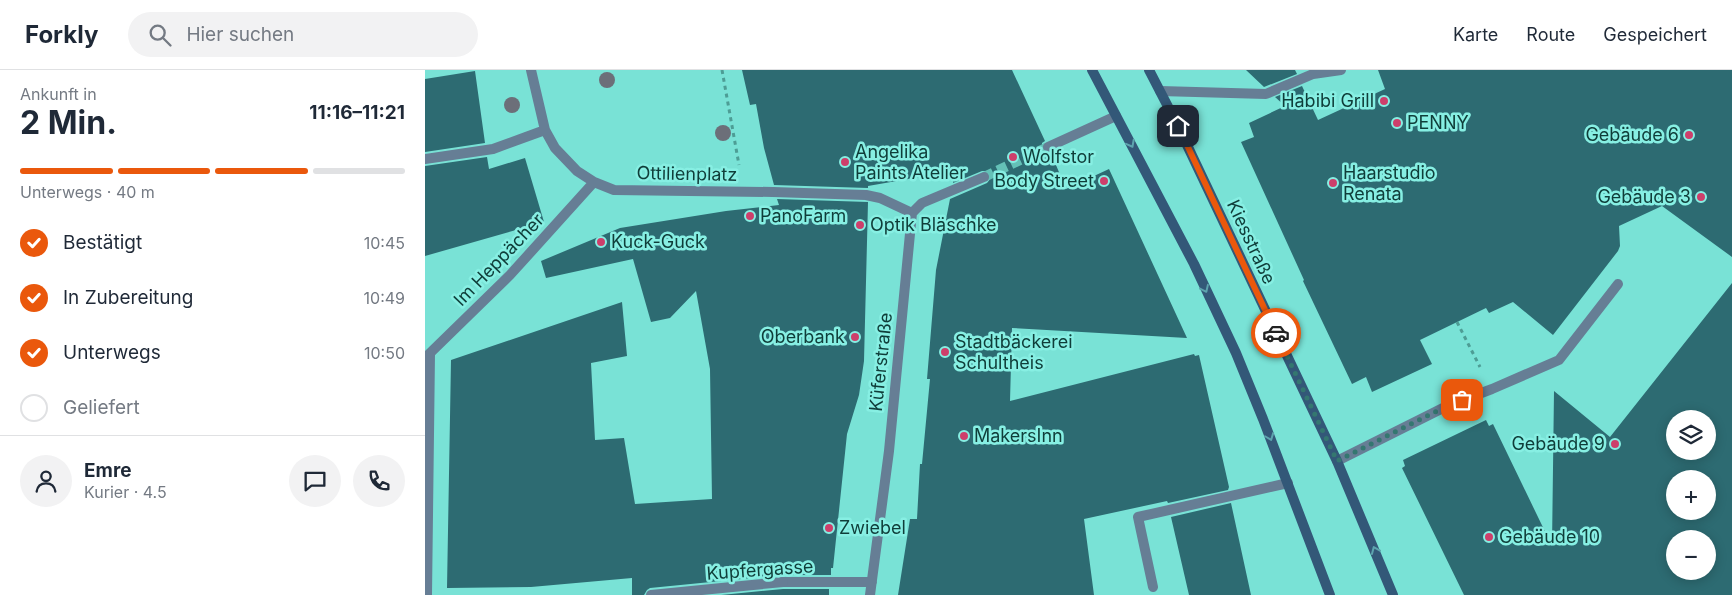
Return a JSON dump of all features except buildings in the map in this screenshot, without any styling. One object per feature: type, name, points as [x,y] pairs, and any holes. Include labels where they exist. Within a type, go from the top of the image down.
[{"type":"main road","points":[[1092,70],[1194,264],[1236,353],[1330,595]]},
{"type":"main road","name":"Kiesstraße","points":[[1149,70],[1183,135],[1337,461],[1393,595]]},
{"type":"street","name":"Ottilienplatz","points":[[531,70],[545,130],[555,148],[577,171],[593,182],[614,190],[866,195],[879,198],[912,213]]},
{"type":"street","points":[[1160,91],[1266,94],[1313,74],[1341,70]]},
{"type":"street","points":[[1048,147],[1116,116]]},
{"type":"street","points":[[425,159],[493,149],[545,130]]},
{"type":"street","points":[[912,213],[922,203],[984,177]]},
{"type":"street","name":"Im Heppächer","points":[[427,356],[510,275],[593,182]]},
{"type":"street","name":"Küferstraße","points":[[870,595],[889,450],[912,213]]},
{"type":"street","points":[[1337,461],[1447,406],[1559,360],[1618,284]]},
{"type":"street","points":[[427,356],[427,595]]},
{"type":"street","points":[[1153,587],[1137,517],[1288,483]]},
{"type":"street","name":"Kupfergasse","points":[[651,595],[783,582],[872,582]]},
{"type":"path","points":[[723,70],[744,192]]},
{"type":"tunnel","points":[[984,177],[1048,147]]},
{"type":"way so far","points":[[1276,333],[1337,461],[1462,400]]},
{"type":"place","name":"Habibi Grill","points":[[1384,101]]},
{"type":"place","name":"PENNY","points":[[1397,123]]},
{"type":"place","name":"Gebäude 6","points":[[1689,135]]},
{"type":"place","name":"Wolfstor","points":[[1013,157]]},
{"type":"place","name":"Angelika Paints Atelier","points":[[845,162]]},
{"type":"place","name":"Body Street","points":[[1104,181]]},
{"type":"place","name":"Haarstudio Renata","points":[[1333,183]]},
{"type":"place","name":"Gebäude 3","points":[[1701,197]]},
{"type":"place","name":"PanoFarm","points":[[750,216]]},
{"type":"place","name":"Optik Bläschke","points":[[860,225]]},
{"type":"place","name":"Kuck-Guck","points":[[601,242]]},
{"type":"place","name":"Oberbank","points":[[855,337]]},
{"type":"place","name":"Stadtbäckerei Schultheis","points":[[945,352]]},
{"type":"place","name":"MakersInn","points":[[964,436]]},
{"type":"place","name":"Gebäude 9","points":[[1615,444]]},
{"type":"place","name":"Zwiebel","points":[[829,528]]},
{"type":"place","name":"Gebäude 10","points":[[1489,537]]},
{"type":"route","points":[[1178,126],[1276,333]]}]
